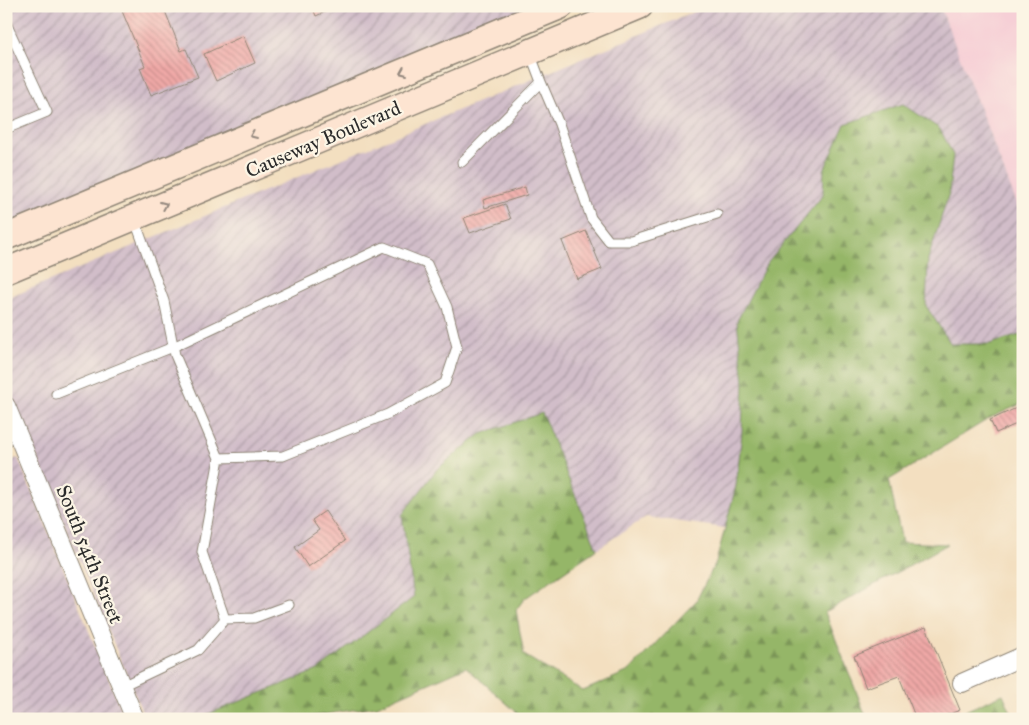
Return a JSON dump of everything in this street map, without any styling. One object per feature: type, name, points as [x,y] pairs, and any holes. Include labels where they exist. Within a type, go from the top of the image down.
[{"type":"main road","name":"Causeway Boulevard","points":[[6,237],[561,6]]},
{"type":"main road","points":[[402,106],[424,80],[601,6]]},
{"type":"main road","name":"Causeway Boulevard","points":[[6,271],[640,6]]},
{"type":"main road","points":[[6,255],[166,185],[170,182],[175,167]]},
{"type":"street","name":"South 54th Street","points":[[6,406],[135,719]]},
{"type":"street","points":[[962,683],[1023,656]]},
{"type":"lane","points":[[6,23],[47,112],[6,129]]},
{"type":"lane","points":[[530,52],[559,124],[591,218],[609,241],[632,241],[717,214]]},
{"type":"lane","points":[[462,162],[541,82]]},
{"type":"lane","points":[[133,218],[164,301],[174,347],[219,458],[202,552],[226,619]]},
{"type":"lane","points":[[56,394],[174,347],[384,247],[428,264],[447,307],[457,347],[445,383],[388,414],[283,456],[219,458]]},
{"type":"lane","points":[[122,686],[198,650],[226,619],[254,618],[289,605]]},
{"type":"shaded area","points":[[6,6],[562,6],[6,243]]},
{"type":"shaded area","points":[[708,6],[940,6],[1023,220],[1023,334],[990,344],[950,344],[926,306],[928,259],[949,193],[953,154],[940,129],[824,170],[823,195],[811,211],[744,382],[742,433],[736,486],[725,528],[646,517],[597,549],[542,413],[402,515],[414,597],[318,670],[196,719],[145,719],[6,383],[6,299]]},
{"type":"shaded area","points":[[940,6],[1023,6],[1023,220],[959,56]]},
{"type":"shaded area","points":[[18,458],[125,719],[6,719],[6,462]]},
{"type":"green space","points":[[903,104],[940,129],[953,155],[949,193],[928,259],[926,306],[951,344],[990,344],[1023,334],[1023,403],[990,418],[889,480],[902,542],[948,544],[825,612],[867,719],[524,719],[466,667],[377,706],[296,719],[196,719],[318,670],[414,597],[402,515],[437,469],[481,434],[542,413],[597,549],[524,599],[516,610],[524,655],[583,691],[629,671],[696,601],[716,562],[736,486],[742,433],[744,382],[737,321],[766,265],[823,195],[824,170],[845,124]]},
{"type":"green space","points":[[1003,694],[1014,719],[947,719]]},
{"type":"building","points":[[136,6],[163,6],[181,51],[186,49],[198,77],[151,95],[140,68],[145,66],[122,11]]},
{"type":"building","points":[[312,6],[338,6],[316,16]]},
{"type":"building","points":[[243,36],[255,63],[216,81],[204,54]]},
{"type":"building","points":[[525,187],[527,195],[485,208],[483,200]]},
{"type":"building","points":[[505,204],[511,219],[470,233],[464,218]]},
{"type":"building","points":[[586,231],[602,269],[577,279],[562,241]]},
{"type":"building","points":[[1023,405],[1023,427],[1021,422],[996,433],[990,420]]},
{"type":"building","points":[[325,511],[345,541],[308,567],[295,547],[319,530],[312,520]]},
{"type":"building","points":[[926,627],[960,710],[937,719],[916,719],[899,676],[866,688],[854,656]]}]
